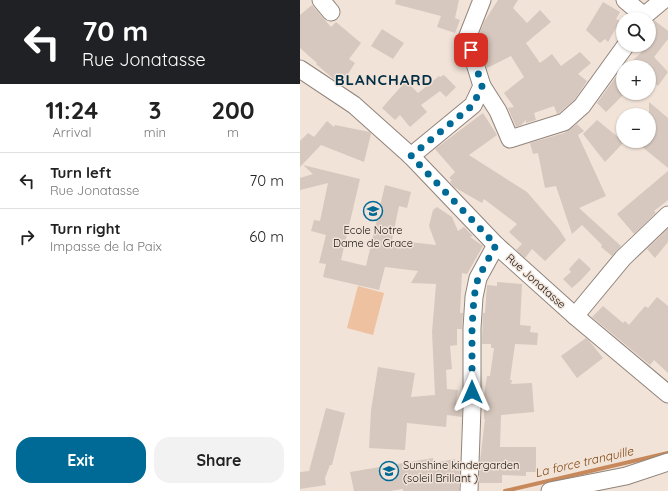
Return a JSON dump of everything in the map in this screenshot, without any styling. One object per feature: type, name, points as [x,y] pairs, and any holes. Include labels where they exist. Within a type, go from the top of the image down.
[{"type":"street","points":[[482,0],[467,38],[482,86],[498,111],[510,139],[564,122],[582,106],[621,52]]},
{"type":"street","points":[[625,0],[638,12]]},
{"type":"street","points":[[650,12],[662,0]]},
{"type":"street","name":"Rue Jonatasse","points":[[300,69],[354,105],[411,156],[496,245],[575,316],[668,394]]},
{"type":"street","points":[[411,156],[473,105],[482,86]]},
{"type":"street","points":[[575,316],[623,258],[668,215]]},
{"type":"street","points":[[469,491],[472,408],[472,328],[474,297],[478,278],[496,245]]},
{"type":"street","points":[[550,491],[625,483],[668,462]]},
{"type":"shaded area","points":[[358,286],[384,293],[373,335],[347,328]]},
{"type":"building","points":[[396,0],[459,0],[455,18],[460,20],[455,33],[437,27],[441,16],[395,4]]},
{"type":"building","points":[[498,0],[518,0],[513,8],[527,23],[540,10],[551,22],[526,43],[540,63],[552,54],[561,66],[580,52],[591,63],[578,74],[587,81],[575,99],[559,113],[557,114],[554,106],[534,113],[536,120],[526,123],[526,120],[521,125],[516,127],[508,108],[514,107],[504,93],[524,77],[511,56],[487,68],[482,52],[485,50],[478,37],[484,22]]},
{"type":"building","points":[[603,2],[620,12],[616,12],[616,28],[608,42],[605,39],[600,43],[586,30]]},
{"type":"building","points":[[312,5],[331,27],[336,22],[361,43],[349,59],[355,63],[341,85],[300,48],[300,15]]},
{"type":"building","points":[[656,22],[668,31],[668,39],[654,57],[668,72],[658,86],[656,84],[656,60],[633,60],[642,52],[656,52]]},
{"type":"building","points":[[382,29],[404,43],[393,59],[371,46]]},
{"type":"building","points":[[444,75],[456,87],[446,97],[440,91],[421,105],[427,112],[410,127],[400,115],[395,120],[382,108],[406,81],[418,93],[439,76]]},
{"type":"building","points":[[616,77],[616,100],[618,100],[606,112],[597,103]]},
{"type":"building","points":[[649,102],[668,118],[668,168],[644,148],[656,148],[656,108],[649,108]]},
{"type":"building","points":[[483,113],[497,135],[469,155],[527,192],[558,228],[566,240],[545,261],[532,249],[525,258],[516,250],[522,244],[509,232],[517,224],[484,199],[482,203],[454,187],[450,182],[452,180],[449,178],[455,172],[435,149]]},
{"type":"building","points":[[597,120],[616,135],[616,148],[618,148],[605,162],[583,134]]},
{"type":"building","points":[[327,121],[334,127],[335,125],[370,132],[371,134],[364,162],[321,145],[300,167],[300,141],[308,133],[314,137]]},
{"type":"building","points":[[577,124],[584,131],[578,135],[606,196],[579,208],[621,246],[612,256],[601,247],[602,245],[582,225],[572,234],[556,186],[545,188],[538,153],[533,154],[530,143],[564,133]]},
{"type":"building","points":[[303,165],[360,179],[341,260],[366,266],[385,185],[411,192],[407,208],[399,206],[392,240],[436,245],[429,226],[433,210],[437,207],[452,217],[458,231],[464,227],[473,236],[470,237],[483,246],[467,274],[462,273],[460,313],[463,313],[462,329],[457,329],[457,345],[450,346],[452,369],[446,370],[447,389],[458,390],[456,403],[462,404],[462,417],[447,415],[446,427],[407,423],[405,450],[369,448],[371,410],[378,367],[415,373],[411,397],[435,395],[432,332],[436,284],[411,283],[418,271],[385,267],[379,290],[323,277],[326,264],[319,263],[326,235],[311,231],[314,220],[320,221],[328,183],[300,190],[300,178],[313,174]]},
{"type":"building","points":[[668,171],[668,200],[654,211],[656,213],[634,234],[617,214]]},
{"type":"building","points":[[668,229],[668,242],[655,258],[647,249]]},
{"type":"building","points":[[579,258],[591,269],[572,288],[563,279],[571,272],[569,269]]},
{"type":"building","points":[[497,282],[522,284],[520,325],[531,326],[530,332],[538,333],[537,345],[515,344],[510,380],[512,380],[511,384],[532,383],[534,412],[501,415],[500,447],[536,447],[536,472],[526,472],[526,476],[502,475],[502,483],[479,483],[485,419],[484,395],[487,376],[490,376],[494,348],[491,348],[491,344],[482,344],[483,313],[485,313],[487,285],[497,286]]},
{"type":"building","points":[[657,297],[668,306],[668,373],[654,360],[650,365],[592,317],[603,306],[623,323],[625,321],[629,325],[645,306],[648,308]]},
{"type":"building","points":[[586,338],[603,358],[577,378],[561,356]]},
{"type":"building","points":[[326,408],[345,413],[332,465],[330,465],[325,478],[326,485],[300,489],[300,472],[309,471]]},
{"type":"building","points":[[433,458],[434,463],[455,459],[455,462],[460,461],[459,491],[403,491],[403,489],[390,491],[354,491],[350,472]]},
{"type":"waterway","name":"La force tranquille","points":[[505,491],[668,453]]},
{"type":"place","name":"Ecole Notre Dame de Grace","points":[[373,211]]},
{"type":"place","name":"Sunshine kindergarden (soleil Brillant )","points":[[389,471]]},
{"type":"district","name":"BLANCHARD","points":[[384,80]]},
{"type":"route","points":[[471,50],[482,86],[473,105],[411,156],[496,245],[478,278],[474,297],[472,328],[472,392]]}]
